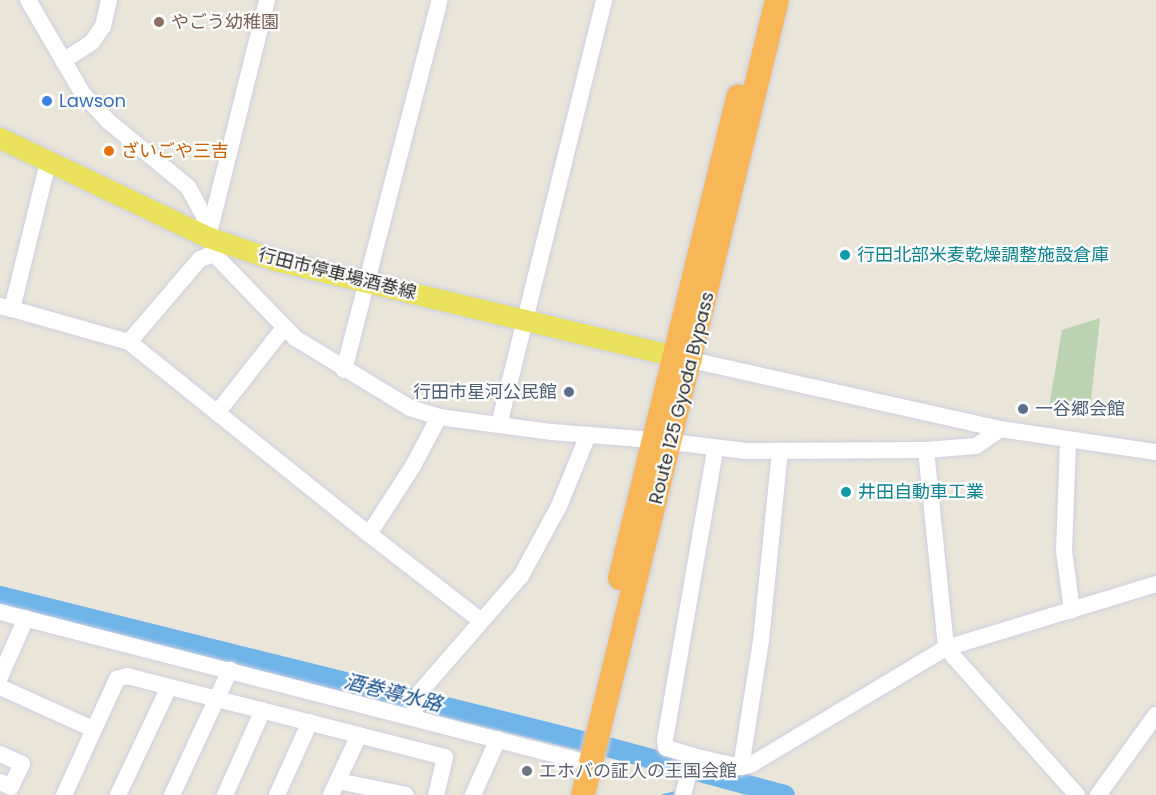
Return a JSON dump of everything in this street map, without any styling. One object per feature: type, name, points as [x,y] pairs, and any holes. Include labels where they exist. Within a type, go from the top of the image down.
[{"type":"highway","name":"Route 125 Gyoda Bypass","points":[[568,795],[591,731],[662,441],[761,0]]},
{"type":"highway","name":"Route 125 Gyoda Bypass","points":[[682,358],[777,0]]},
{"type":"highway","name":"Route 125 Gyoda Bypass","points":[[582,759],[583,795]]},
{"type":"main road","name":"行田市停車場酒巻線","points":[[0,138],[211,245],[682,358]]},
{"type":"street","points":[[28,0],[83,94],[108,121],[188,187],[203,214],[211,245],[283,329],[344,370],[410,408],[439,417],[588,435],[662,441],[715,450],[780,452],[926,450],[976,446],[1000,429]]},
{"type":"street","points":[[63,61],[92,42],[103,27],[110,0]]},
{"type":"street","points":[[129,342],[211,245],[267,0]]},
{"type":"street","points":[[344,370],[440,0]]},
{"type":"street","points":[[499,425],[604,0]]},
{"type":"street","points":[[48,162],[6,307],[129,342],[481,621]]},
{"type":"street","points":[[217,413],[283,329]]},
{"type":"street","points":[[682,358],[1000,429],[1068,442],[1156,452]]},
{"type":"street","points":[[369,534],[413,466],[439,417]]},
{"type":"street","points":[[411,748],[420,692],[522,576],[559,506],[588,435]]},
{"type":"street","points":[[1068,442],[1064,551],[1072,610]]},
{"type":"street","points":[[715,450],[665,740],[666,748],[690,765],[741,767],[753,764],[946,648],[1156,584]]},
{"type":"street","points":[[926,450],[946,648],[1077,795]]},
{"type":"street","points":[[741,767],[761,641],[780,452]]},
{"type":"street","points":[[0,612],[582,759]]},
{"type":"street","points":[[0,677],[26,618]]},
{"type":"street","points":[[172,795],[230,670]]},
{"type":"street","points":[[64,795],[117,679],[127,676],[444,757],[436,795]]},
{"type":"street","points":[[0,687],[93,729]]},
{"type":"street","points":[[118,795],[168,688]]},
{"type":"street","points":[[225,795],[263,710]]},
{"type":"street","points":[[1098,795],[1156,715]]},
{"type":"street","points":[[277,795],[310,722]]},
{"type":"street","points":[[358,735],[335,788],[406,795]]},
{"type":"street","points":[[473,795],[498,739]]},
{"type":"street","points":[[0,754],[22,764],[11,787],[0,782]]},
{"type":"street","points":[[683,795],[690,765]]},
{"type":"green space","points":[[1100,318],[1091,400],[1049,407],[1062,330]]},
{"type":"waterway","name":"酒巻導水路","points":[[0,596],[611,748],[785,795]]},
{"type":"waterway","points":[[663,795],[675,792]]},
{"type":"place","name":"やごう幼稚園","points":[[159,22]]},
{"type":"place","name":"Lawson","points":[[47,101]]},
{"type":"place","name":"ざいごや三吉","points":[[109,151]]},
{"type":"place","name":"行田北部米麦乾燥調整施設倉庫","points":[[845,255]]},
{"type":"place","name":"行田市星河公民館","points":[[569,392]]},
{"type":"place","name":"一谷郷会館","points":[[1023,409]]},
{"type":"place","name":"井田自動車工業","points":[[846,492]]},
{"type":"place","name":"エホバの証人の王国会館","points":[[527,771]]}]
